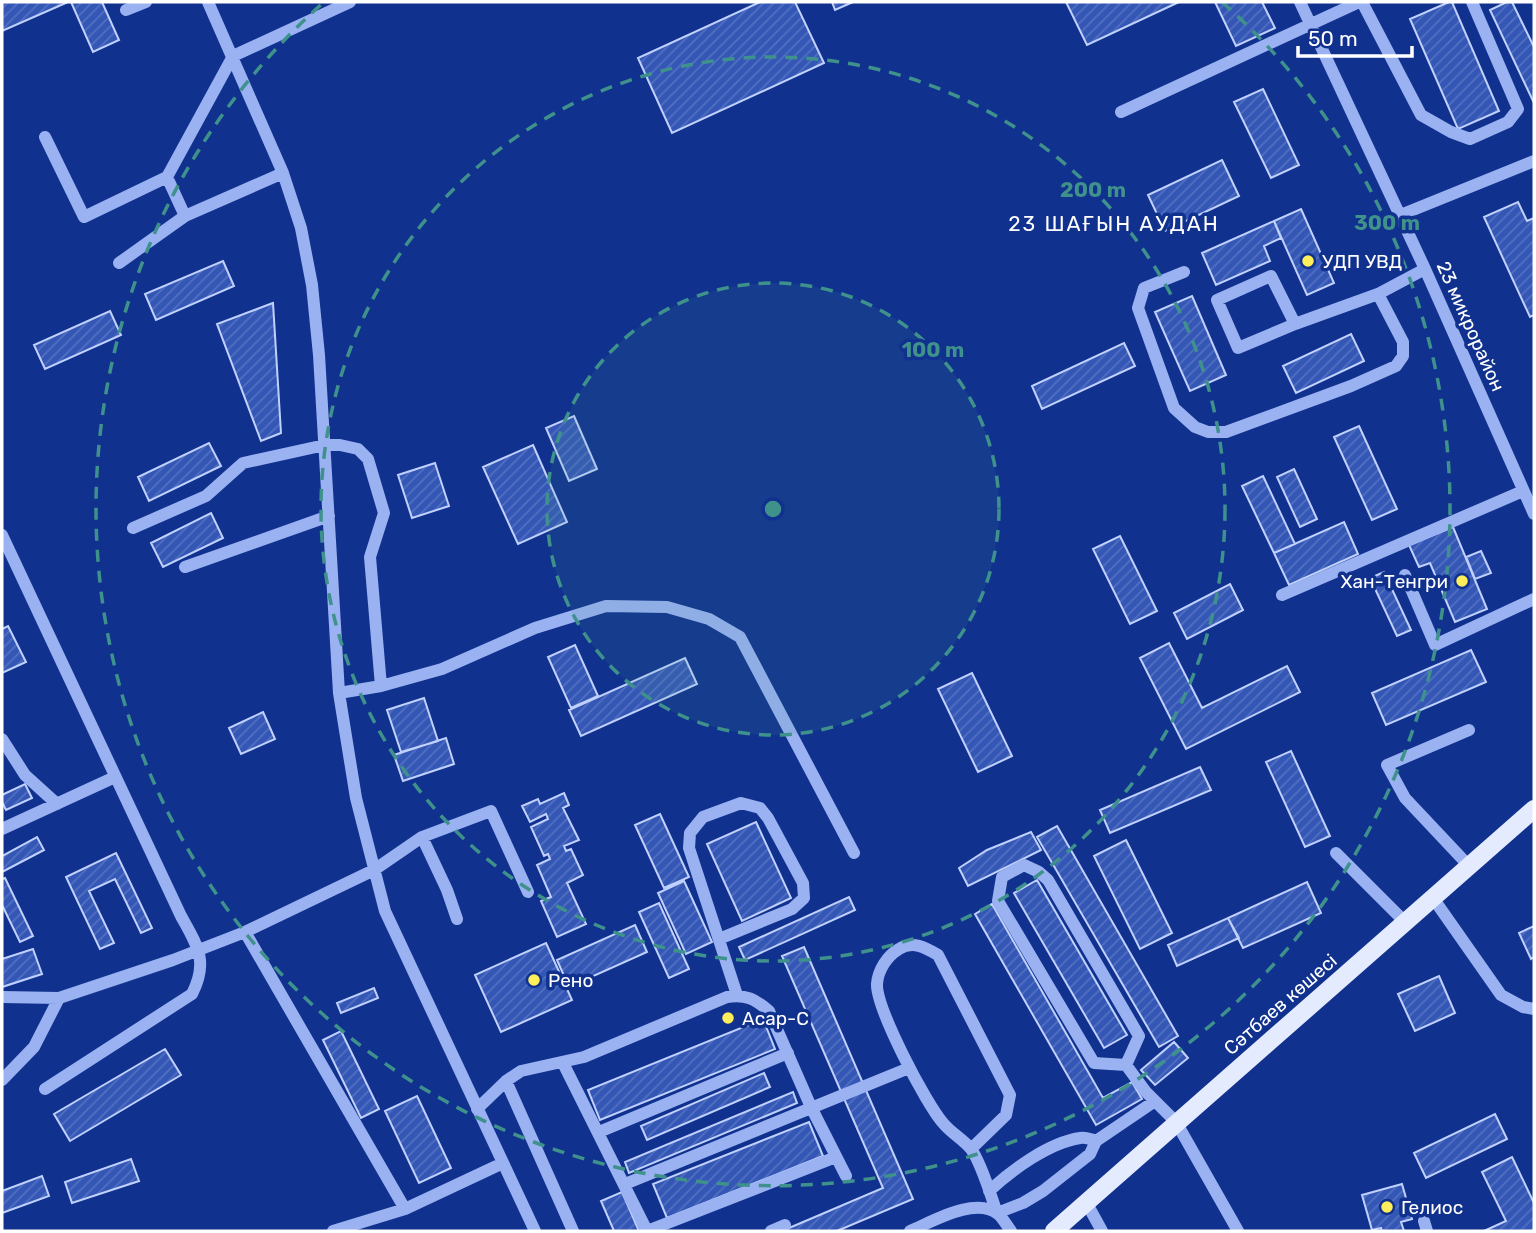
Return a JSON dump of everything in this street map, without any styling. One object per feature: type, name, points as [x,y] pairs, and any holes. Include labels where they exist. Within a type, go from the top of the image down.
[{"type":"main road","name":"Сәтбаев көшесі","points":[[1054,1231],[1534,809]]},
{"type":"street","points":[[126,10],[146,2]]},
{"type":"street","points":[[208,2],[283,173],[300,228],[312,285],[320,355],[338,693],[356,798],[374,870],[385,911],[535,1231]]},
{"type":"street","points":[[45,137],[84,217],[167,177],[233,56],[350,2]]},
{"type":"street","name":"23 микрорайон","points":[[1300,2],[1425,269],[1534,514]]},
{"type":"street","points":[[1121,112],[1360,2],[1421,115],[1470,139],[1508,122],[1518,109],[1472,2]]},
{"type":"street","points":[[1398,216],[1534,161]]},
{"type":"street","points":[[119,264],[186,216],[283,173]]},
{"type":"street","points":[[167,177],[186,216]]},
{"type":"street","points":[[1295,324],[1271,276],[1217,300],[1238,348],[1378,294],[1425,269]]},
{"type":"street","points":[[1185,272],[1144,288],[1138,308],[1174,408],[1195,427],[1208,432],[1226,432],[1351,386],[1396,366],[1403,356],[1403,342],[1378,294]]},
{"type":"street","points":[[133,528],[206,496],[243,463],[325,445],[358,449],[368,458],[384,513],[370,557],[381,686]]},
{"type":"street","points":[[1282,595],[1523,491]]},
{"type":"street","points":[[185,567],[329,516]]},
{"type":"street","points":[[2,535],[181,916],[200,950],[200,980],[192,994],[45,1089]]},
{"type":"street","points":[[1405,575],[1435,645],[1534,599]]},
{"type":"street","points":[[338,693],[381,686],[442,669],[536,628],[606,606],[667,607],[709,619],[740,637],[855,853]]},
{"type":"street","points":[[1469,730],[1387,765],[1405,798],[1469,866]]},
{"type":"street","points":[[2,739],[25,775],[57,804]]},
{"type":"street","points":[[2,829],[115,776]]},
{"type":"street","points":[[719,939],[792,909],[804,898],[803,883],[768,818],[760,808],[751,804],[741,803],[703,817],[690,833],[689,848],[737,995]]},
{"type":"street","points":[[2,997],[59,998],[200,950],[245,932],[374,870],[422,837],[491,811],[528,892]]},
{"type":"street","points":[[422,837],[447,890],[457,919]]},
{"type":"street","points":[[1336,853],[1405,922]]},
{"type":"street","points":[[1126,1065],[1139,1036],[1048,880],[1024,865],[1002,877],[998,901],[1094,1063],[1126,1065],[1176,1122],[1238,1231]]},
{"type":"street","points":[[1433,898],[1501,995],[1523,1007],[1534,1009]]},
{"type":"street","points":[[245,932],[405,1209]]},
{"type":"street","points":[[971,1149],[1006,1115],[1010,1095],[938,956],[923,946],[900,948],[888,958],[880,970],[877,985],[880,1000],[909,1068],[943,1123],[971,1149],[997,1213],[1011,1231]]},
{"type":"street","points":[[477,1109],[506,1080],[532,1067],[584,1057],[715,1002],[737,995],[747,996],[769,1011],[811,1107],[846,1177]]},
{"type":"street","points":[[2,1080],[34,1047],[59,998]]},
{"type":"street","points":[[599,1132],[788,1054]]},
{"type":"street","points":[[563,1063],[647,1231],[836,1157]]},
{"type":"street","points":[[625,1184],[909,1068]]},
{"type":"street","points":[[506,1080],[573,1231]]},
{"type":"street","points":[[910,1231],[970,1208],[997,1213],[1023,1203],[1043,1191],[1090,1154],[1096,1140],[1155,1101]]},
{"type":"street","points":[[989,1191],[1004,1177],[1043,1151],[1082,1137],[1096,1140]]},
{"type":"street","points":[[333,1231],[405,1209],[503,1163]]},
{"type":"street","points":[[1086,1202],[1102,1231]]},
{"type":"street","points":[[771,1231],[785,1225]]},
{"type":"building","points":[[2,2],[68,2],[2,31]]},
{"type":"building","points":[[71,2],[102,2],[119,40],[93,52]]},
{"type":"building","points":[[760,2],[795,2],[824,63],[672,133],[638,58]]},
{"type":"building","points":[[832,2],[853,2],[835,10]]},
{"type":"building","points":[[1066,2],[1179,2],[1087,45]]},
{"type":"building","points":[[1215,2],[1262,2],[1275,28],[1236,46]]},
{"type":"building","points":[[1452,2],[1499,111],[1458,129],[1410,19]]},
{"type":"building","points":[[1512,2],[1534,47],[1534,103],[1490,10]]},
{"type":"building","points":[[1263,89],[1299,165],[1271,178],[1234,102]]},
{"type":"building","points":[[1222,160],[1239,196],[1165,231],[1148,195]]},
{"type":"building","points":[[1518,202],[1527,221],[1534,218],[1534,315],[1530,317],[1484,217]]},
{"type":"building","name":"УДП УВД","points":[[1301,209],[1334,283],[1307,295],[1274,221]]},
{"type":"building","points":[[1274,221],[1281,238],[1264,246],[1270,261],[1216,285],[1202,253]]},
{"type":"building","points":[[223,261],[234,286],[156,320],[145,294]]},
{"type":"building","points":[[1192,296],[1226,375],[1190,391],[1155,312]]},
{"type":"building","points":[[273,303],[281,433],[261,441],[217,324]]},
{"type":"building","points":[[110,311],[121,335],[45,369],[34,345]]},
{"type":"building","points":[[1351,334],[1364,361],[1296,393],[1283,366]]},
{"type":"building","points":[[1124,343],[1135,366],[1042,409],[1032,386]]},
{"type":"building","points":[[574,416],[597,469],[569,481],[546,428]]},
{"type":"building","points":[[1359,426],[1397,509],[1372,520],[1334,437]]},
{"type":"building","points":[[209,443],[221,466],[149,501],[138,477]]},
{"type":"building","points":[[533,445],[567,522],[518,544],[483,467]]},
{"type":"building","points":[[435,463],[449,506],[412,518],[398,475]]},
{"type":"building","points":[[1294,469],[1317,519],[1300,527],[1277,477]]},
{"type":"building","points":[[1263,476],[1295,544],[1274,553],[1242,486]]},
{"type":"building","points":[[211,513],[223,538],[163,567],[151,543]]},
{"type":"building","points":[[1344,522],[1358,554],[1289,585],[1274,553]]},
{"type":"building","points":[[1453,527],[1487,609],[1455,622],[1430,563],[1419,567],[1409,545]]},
{"type":"building","points":[[1120,536],[1157,611],[1130,624],[1093,549]]},
{"type":"building","points":[[1481,551],[1491,573],[1475,579],[1466,557]]},
{"type":"building","points":[[1384,572],[1411,630],[1397,636],[1370,578]]},
{"type":"building","points":[[1230,584],[1243,610],[1187,639],[1174,613]]},
{"type":"building","points":[[8,626],[26,662],[2,673],[2,629]]},
{"type":"building","points":[[1169,643],[1202,708],[1287,666],[1300,692],[1186,749],[1140,658]]},
{"type":"building","points":[[575,645],[598,696],[571,708],[548,657]]},
{"type":"building","points":[[1471,650],[1486,682],[1386,725],[1372,693]]},
{"type":"building","points":[[685,658],[697,684],[581,736],[569,710]]},
{"type":"building","points":[[972,673],[1012,756],[978,772],[938,689]]},
{"type":"building","points":[[424,698],[438,741],[401,752],[387,710]]},
{"type":"building","points":[[263,712],[275,739],[241,754],[229,728]]},
{"type":"building","points":[[446,738],[454,764],[403,781],[394,755]]},
{"type":"building","points":[[1291,751],[1330,836],[1305,847],[1266,762]]},
{"type":"building","points":[[1200,767],[1211,790],[1110,833],[1100,810]]},
{"type":"building","points":[[25,784],[32,798],[6,810],[2,795]]},
{"type":"building","points":[[564,793],[569,805],[563,808],[579,840],[564,846],[566,851],[571,849],[583,875],[567,883],[586,924],[557,937],[541,901],[551,897],[537,865],[550,859],[548,854],[544,856],[531,827],[548,819],[546,814],[530,822],[522,806],[538,799],[540,804]]},
{"type":"building","points":[[660,814],[689,877],[664,888],[635,825]]},
{"type":"building","points":[[756,822],[791,898],[742,921],[707,844]]},
{"type":"building","points":[[1057,826],[1178,1036],[1159,1047],[1037,837]]},
{"type":"building","points":[[1031,832],[1041,850],[968,886],[959,868],[987,850]]},
{"type":"building","points":[[37,837],[44,850],[2,872],[2,856]]},
{"type":"building","points":[[1126,840],[1172,933],[1140,949],[1094,856]]},
{"type":"building","points":[[116,853],[152,928],[141,933],[115,879],[89,891],[114,943],[100,949],[66,877]]},
{"type":"building","points":[[5,878],[33,936],[20,942],[2,905],[2,879]]},
{"type":"building","points":[[1037,880],[1127,1035],[1104,1048],[1014,893]]},
{"type":"building","points":[[684,881],[712,942],[686,954],[658,893]]},
{"type":"building","points":[[1307,882],[1321,913],[1243,948],[1228,918]]},
{"type":"building","points":[[849,897],[855,910],[745,960],[739,947]]},
{"type":"building","points":[[659,903],[689,969],[669,978],[639,912]]},
{"type":"building","points":[[992,904],[1103,1098],[1132,1082],[1142,1099],[1096,1125],[975,914]]},
{"type":"building","points":[[1228,918],[1239,938],[1177,966],[1168,945]]},
{"type":"building","points":[[635,925],[647,952],[569,987],[557,960]]},
{"type":"building","points":[[1534,926],[1534,957],[1531,959],[1519,933]]},
{"type":"building","points":[[546,943],[572,1000],[501,1032],[475,975]]},
{"type":"building","points":[[804,947],[913,1199],[837,1231],[782,1231],[883,1188],[782,956]]},
{"type":"building","points":[[33,949],[42,974],[2,987],[2,959]]},
{"type":"building","points":[[1439,976],[1455,1013],[1415,1031],[1398,994]]},
{"type":"building","points":[[374,988],[378,998],[341,1013],[337,1003]]},
{"type":"building","points":[[763,1019],[775,1049],[600,1120],[588,1090]]},
{"type":"building","points":[[341,1031],[379,1109],[361,1118],[323,1040]]},
{"type":"building","points":[[1174,1042],[1188,1058],[1155,1085],[1141,1070]]},
{"type":"building","points":[[165,1049],[181,1075],[70,1141],[54,1114]]},
{"type":"building","points":[[764,1073],[770,1087],[647,1140],[641,1126]]},
{"type":"building","points":[[793,1092],[797,1103],[629,1173],[625,1162]]},
{"type":"building","points":[[417,1096],[451,1168],[419,1183],[385,1111]]},
{"type":"building","points":[[1495,1114],[1507,1139],[1426,1178],[1414,1153]]},
{"type":"building","points":[[809,1122],[823,1156],[667,1218],[653,1184]]},
{"type":"building","points":[[1512,1157],[1534,1203],[1534,1231],[1484,1231],[1506,1221],[1482,1172]]},
{"type":"building","points":[[131,1159],[139,1181],[72,1203],[65,1182]]},
{"type":"building","points":[[42,1176],[49,1196],[2,1213],[2,1191]]},
{"type":"building","name":"Гелиос","points":[[1402,1184],[1412,1219],[1401,1222],[1404,1231],[1382,1231],[1381,1228],[1372,1230],[1362,1195]]},
{"type":"building","points":[[622,1192],[639,1231],[614,1231],[601,1201]]},
{"type":"place","name":"УДП УВД","points":[[1308,261]]},
{"type":"place","name":"Хан-Тенгри","points":[[1462,581]]},
{"type":"place","name":"Рено","points":[[534,980]]},
{"type":"place","name":"Асар-С","points":[[728,1018]]},
{"type":"place","name":"Гелиос","points":[[1387,1207]]},
{"type":"district","name":"23 ШАҒЫН АУДАН","points":[[1114,224]]}]
